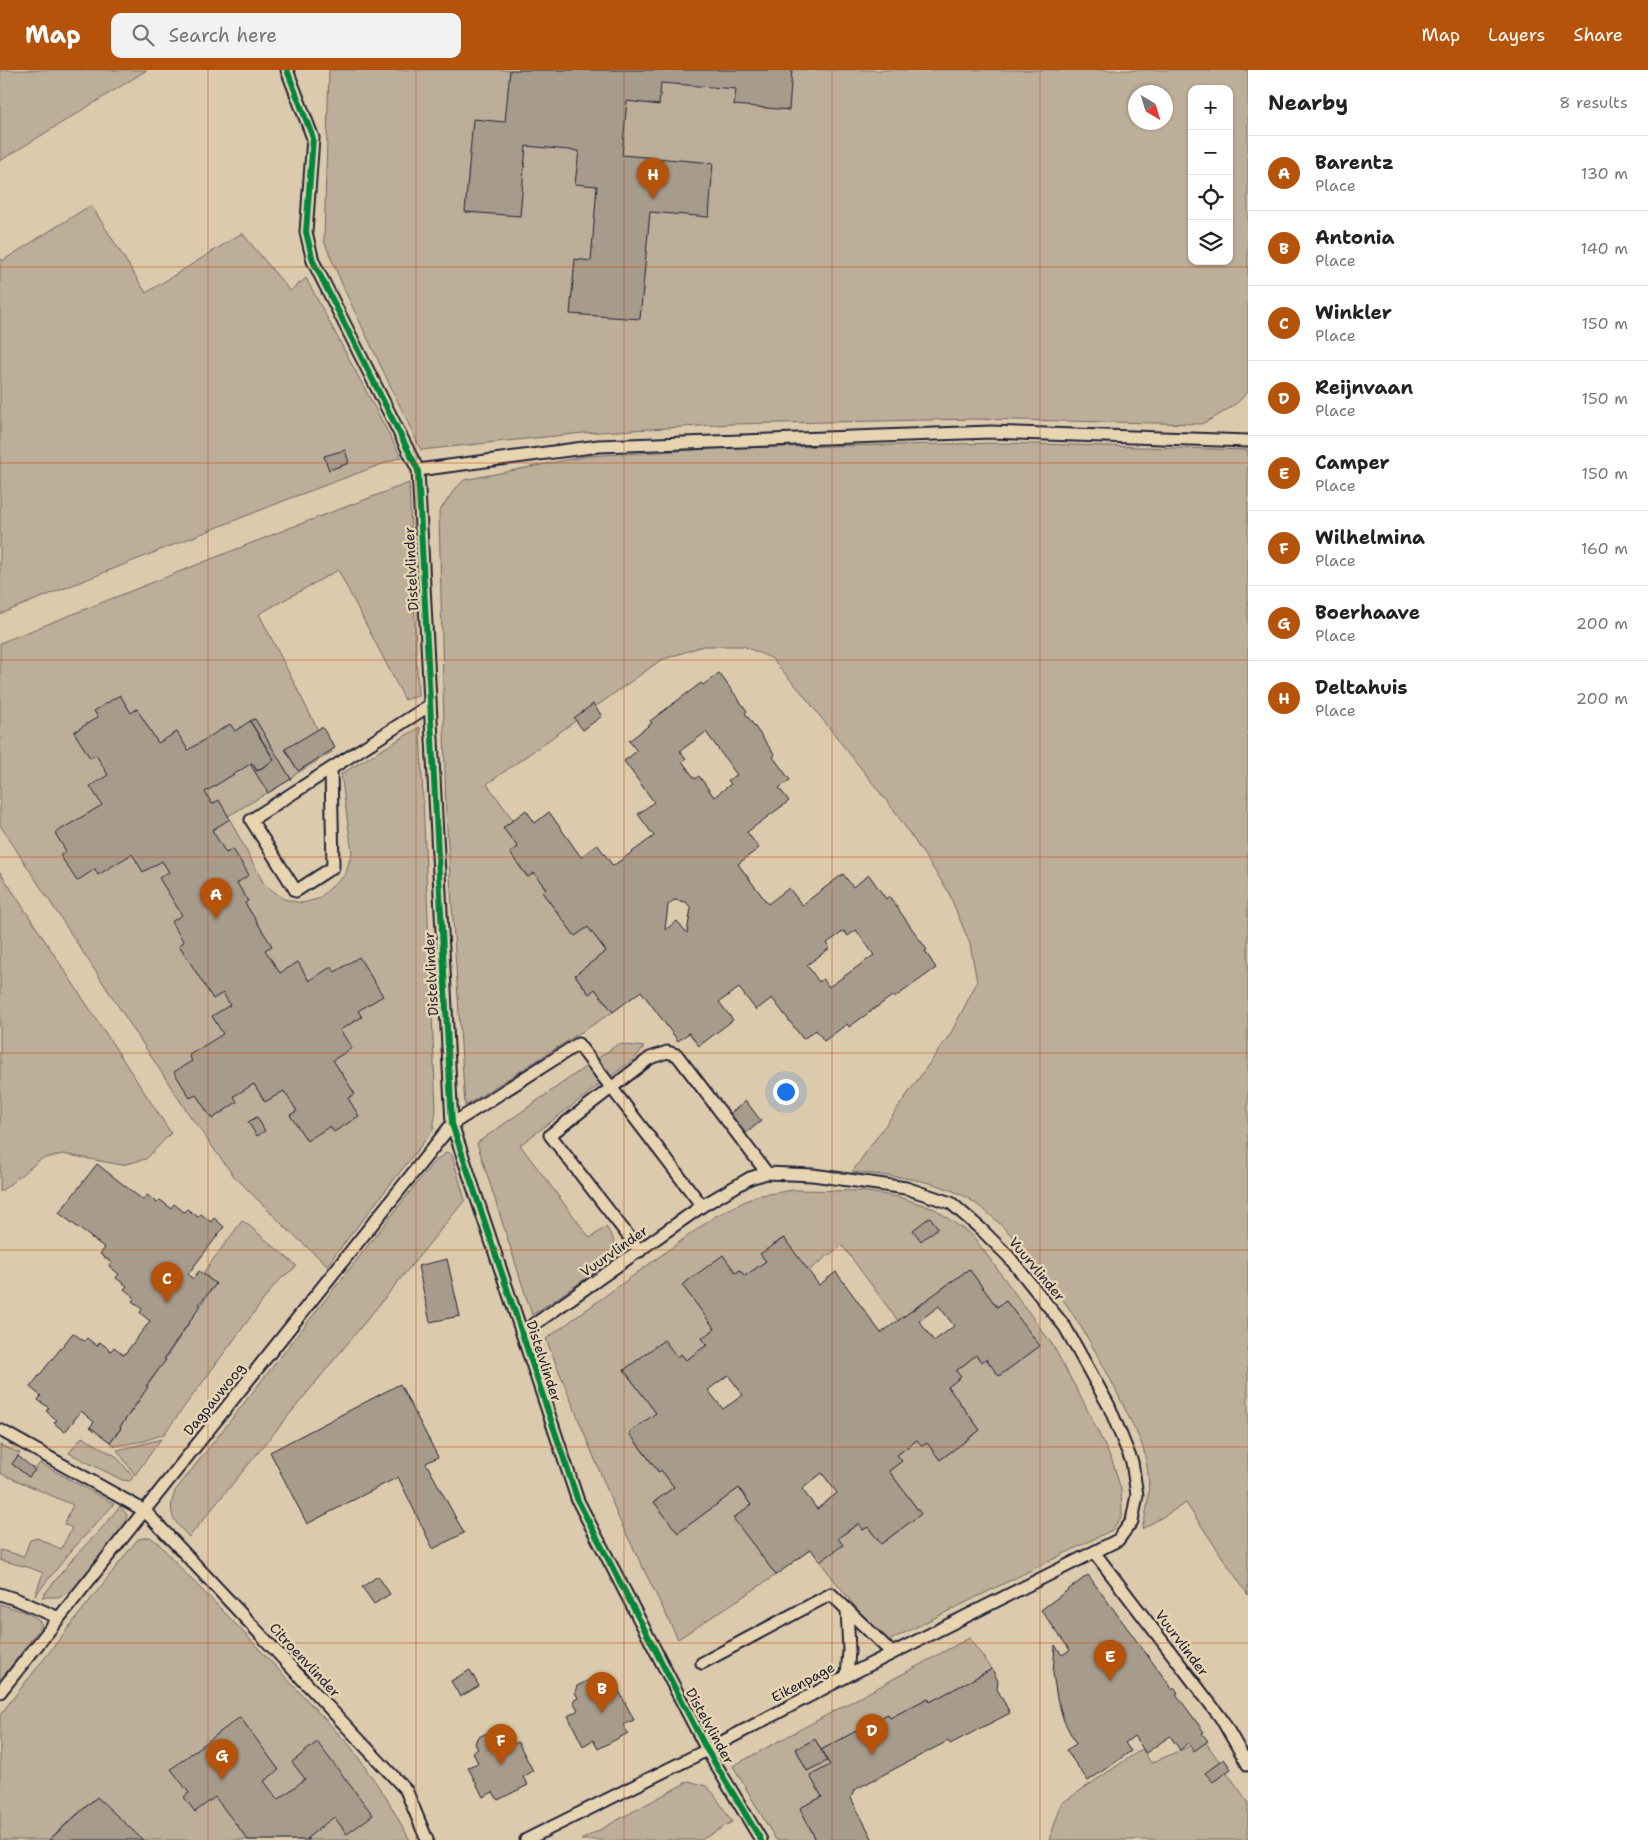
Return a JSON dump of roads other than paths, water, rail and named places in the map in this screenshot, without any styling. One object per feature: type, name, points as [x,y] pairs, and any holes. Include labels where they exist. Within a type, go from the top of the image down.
[{"type":"lane","name":"Distelvlinder","points":[[287,70],[313,138],[306,232],[313,261],[418,470],[452,1124],[578,1501],[707,1750],[761,1840]]},
{"type":"lane","points":[[418,470],[599,446],[991,432],[1248,441]]},
{"type":"lane","points":[[331,769],[333,867],[296,891],[251,820],[430,705]]},
{"type":"lane","name":"Dagpauwoog","points":[[0,1692],[452,1124],[578,1044],[611,1087]]},
{"type":"lane","points":[[640,1251],[550,1134],[650,1058],[667,1052],[677,1055],[767,1173]]},
{"type":"lane","points":[[611,1087],[702,1206]]},
{"type":"lane","name":"Vuurvlinder","points":[[522,1333],[702,1206],[750,1178],[767,1173],[813,1175],[906,1188],[951,1204],[982,1230],[1009,1257],[1065,1327],[1109,1406],[1132,1462],[1137,1495],[1132,1521],[1118,1540],[1094,1552],[1220,1718],[1248,1765]]},
{"type":"lane","name":"Citroenvlinder","points":[[0,1430],[144,1510],[406,1790],[427,1840]]},
{"type":"lane","name":"Eikenpage","points":[[526,1840],[707,1750],[847,1676],[1094,1552]]},
{"type":"lane","points":[[0,1594],[59,1618]]},
{"type":"lane","points":[[702,1663],[831,1594],[892,1653]]},
{"type":"lane","points":[[847,1609],[849,1651],[847,1676]]},
{"type":"place","name":"Deltahuis","points":[[653,199]]},
{"type":"place","name":"Barentz","points":[[216,919]]},
{"type":"place","name":"Winkler","points":[[167,1303]]},
{"type":"place","name":"Camper","points":[[1110,1681]]},
{"type":"place","name":"Antonia","points":[[602,1713]]},
{"type":"place","name":"Reijnvaan","points":[[872,1755]]},
{"type":"place","name":"Wilhelmina","points":[[501,1765]]},
{"type":"place","name":"Boerhaave","points":[[222,1780]]}]
